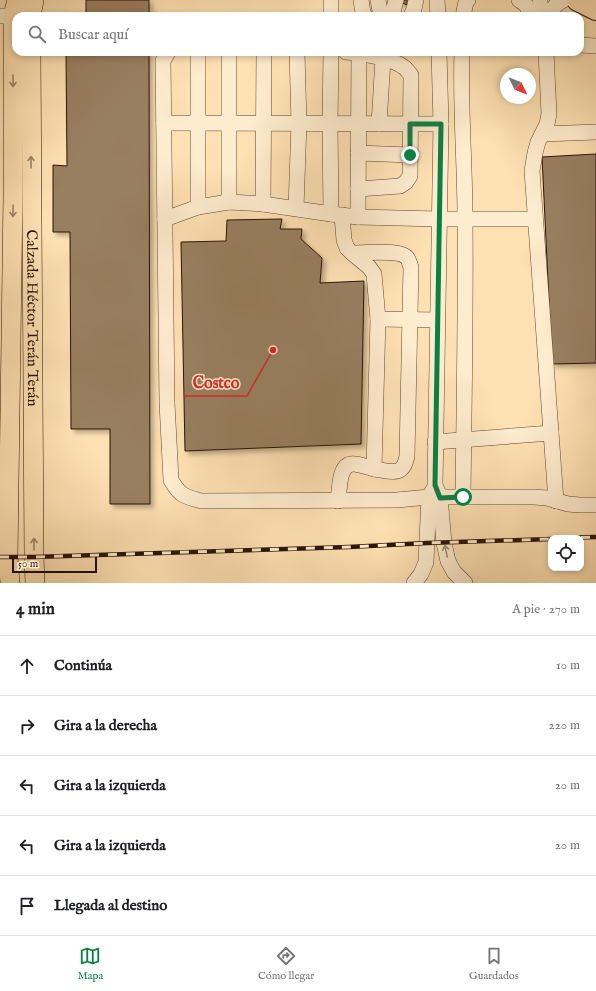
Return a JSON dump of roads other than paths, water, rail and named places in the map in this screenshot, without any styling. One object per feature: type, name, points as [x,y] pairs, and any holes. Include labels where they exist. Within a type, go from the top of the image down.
[{"type":"highway","points":[[578,0],[596,9]]},
{"type":"main road","name":"Calzada Héctor Terán Terán","points":[[16,12],[34,0]]},
{"type":"main road","name":"Calzada Héctor Terán Terán","points":[[10,583],[8,556],[5,351],[13,195],[15,56]]},
{"type":"main road","name":"Calzada Héctor Terán Terán","points":[[31,56],[35,583]]},
{"type":"street","points":[[331,0],[331,12]]},
{"type":"street","points":[[362,0],[363,12]]},
{"type":"street","points":[[378,0],[380,12]]},
{"type":"street","points":[[393,12],[396,0]]},
{"type":"street","points":[[412,12],[416,0]]},
{"type":"street","points":[[437,0],[438,12]]},
{"type":"street","points":[[464,12],[466,2],[468,0]]},
{"type":"street","points":[[519,0],[528,7],[529,12]]},
{"type":"street","points":[[540,0],[541,12]]},
{"type":"street","points":[[551,12],[554,6],[564,0]]},
{"type":"street","points":[[584,45],[596,46]]},
{"type":"street","points":[[166,56],[163,60],[167,403],[171,480],[177,490],[185,497],[201,501],[397,500],[435,493],[463,497],[534,497],[547,498],[568,504],[596,505]]},
{"type":"street","points":[[198,56],[198,207]]},
{"type":"street","points":[[229,56],[229,202]]},
{"type":"street","points":[[263,204],[264,56]]},
{"type":"street","points":[[296,208],[299,124],[297,56]]},
{"type":"street","points":[[331,56],[330,124],[337,215],[347,248],[369,267],[374,274],[378,319],[374,469]]},
{"type":"street","points":[[352,56],[358,124],[358,217]]},
{"type":"street","points":[[379,124],[384,56]]},
{"type":"street","points":[[358,189],[400,186],[406,182],[410,176],[411,75],[405,68],[386,56]]},
{"type":"street","points":[[414,583],[421,574],[426,562],[435,493],[441,124],[439,56]]},
{"type":"street","points":[[462,56],[461,80],[465,218],[463,497]]},
{"type":"street","points":[[546,56],[549,114],[547,124],[535,152],[532,171],[556,501]]},
{"type":"street","points":[[164,123],[441,124]]},
{"type":"street","points":[[543,134],[596,132]]},
{"type":"street","points":[[358,153],[410,155]]},
{"type":"street","points":[[165,219],[198,207],[229,202],[263,204],[358,217],[535,219]]},
{"type":"street","points":[[338,500],[341,473],[348,465],[354,464],[374,469],[397,472],[406,465],[407,456],[411,266],[408,258],[398,252],[352,253]]},
{"type":"street","points":[[378,319],[437,320]]},
{"type":"street","points":[[5,351],[33,351]]},
{"type":"street","points":[[436,442],[551,433]]},
{"type":"street","points":[[435,493],[448,561],[454,572],[465,583]]},
{"type":"railway","points":[[584,537],[596,537]]},
{"type":"railway","points":[[0,557],[349,547],[548,539]]},
{"type":"place","name":"Costco","points":[[273,350]]}]
